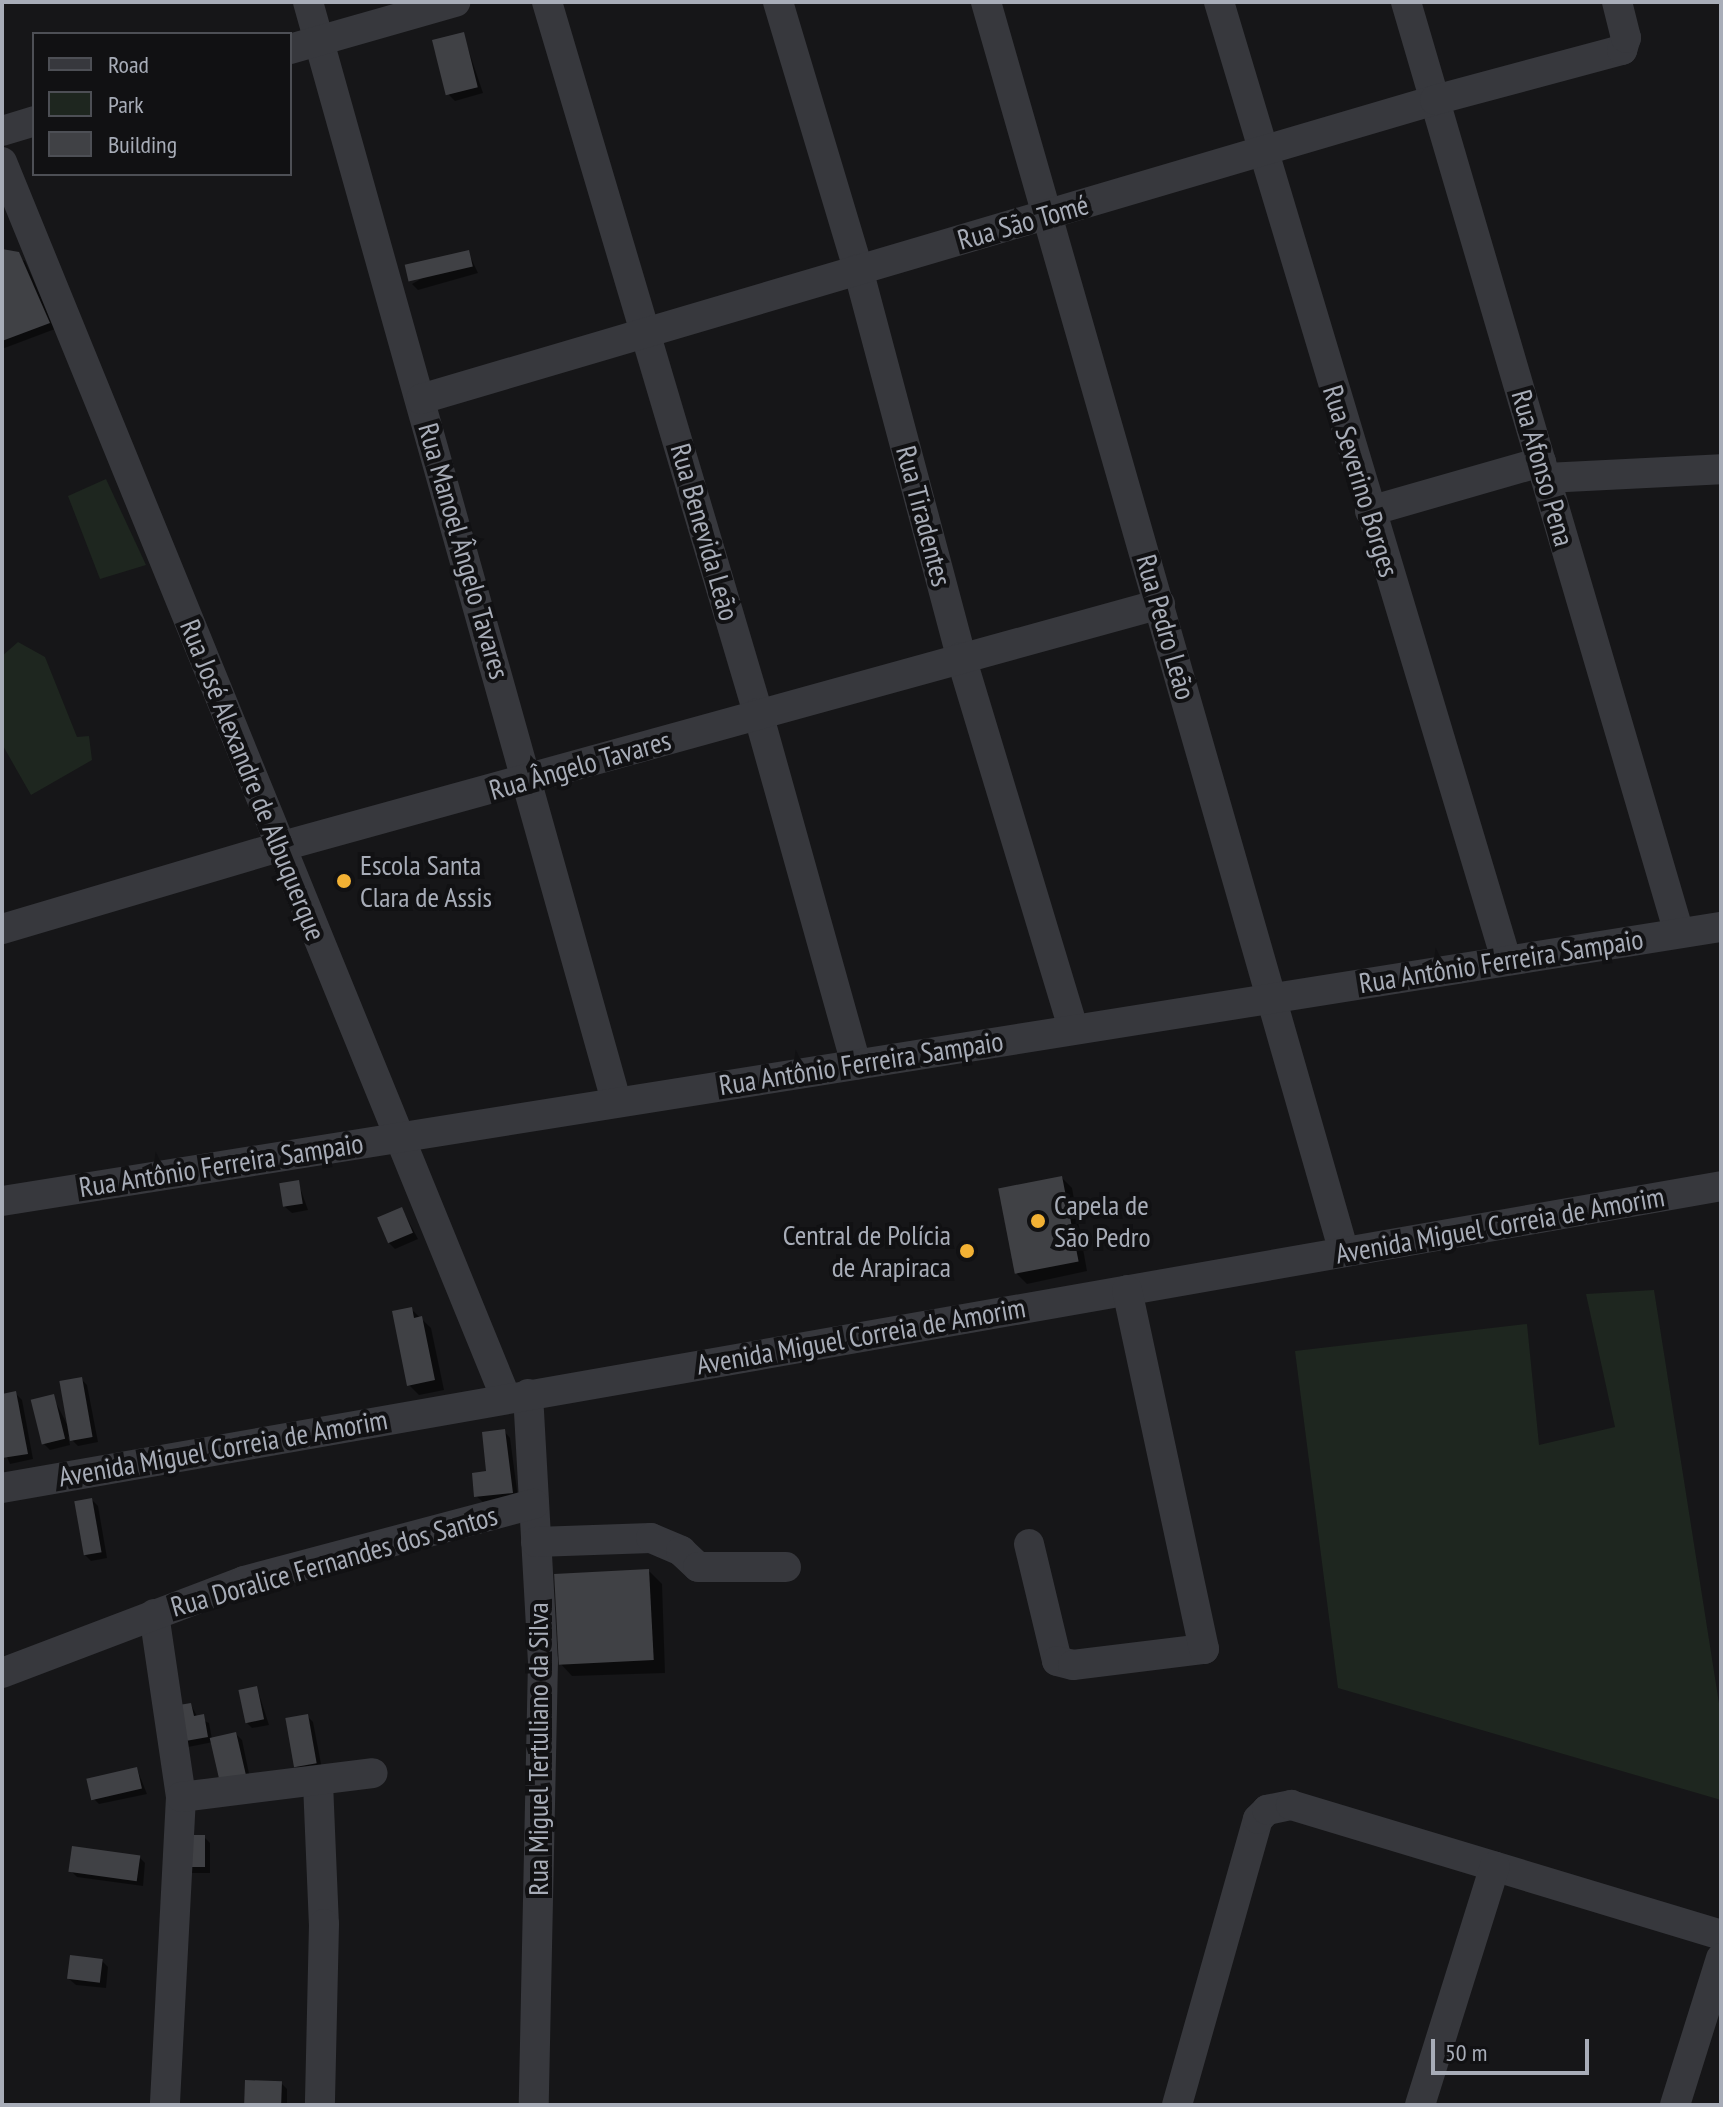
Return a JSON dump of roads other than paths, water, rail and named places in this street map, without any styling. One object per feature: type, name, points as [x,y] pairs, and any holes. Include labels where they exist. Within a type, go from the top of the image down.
[{"type":"street","name":"Rua Manoel Ângelo Tavares","points":[[308,2],[304,44],[421,399],[616,1101]]},
{"type":"street","points":[[304,44],[455,2]]},
{"type":"street","name":"Rua Benevida Leão","points":[[547,2],[758,713],[856,1065]]},
{"type":"street","name":"Rua Tiradentes","points":[[778,2],[858,269],[961,657],[1073,1029]]},
{"type":"street","name":"Rua Pedro Leão","points":[[986,2],[1344,1252]]},
{"type":"street","name":"Rua Severino Borges","points":[[1219,2],[1506,959]]},
{"type":"street","name":"Rua Afonso Pena","points":[[1406,2],[1679,933]]},
{"type":"street","name":"Rua São Tomé","points":[[421,399],[645,330],[1625,47],[1617,2]]},
{"type":"street","points":[[2,131],[32,122]]},
{"type":"street","name":"Rua José Alexandre de Albuquerque","points":[[2,162],[16,232],[279,847],[398,1136],[517,1396]]},
{"type":"street","points":[[1370,511],[1543,470],[1721,469]]},
{"type":"street","name":"Rua Ângelo Tavares","points":[[2,929],[279,847],[529,781],[758,713],[1160,604]]},
{"type":"street","name":"Rua Antônio Ferreira Sampaio","points":[[2,1201],[1721,927]]},
{"type":"street","name":"Avenida Miguel Correia de Amorim","points":[[2,1488],[1721,1186]]},
{"type":"street","points":[[1029,1544],[1057,1661],[1073,1665],[1204,1649],[1127,1290]]},
{"type":"street","name":"Rua Miguel Tertuliano da Silva","points":[[517,1396],[534,1504],[543,1661],[534,2105]]},
{"type":"street","name":"Rua Doralice Fernandes dos Santos","points":[[2,1673],[244,1581],[534,1504]]},
{"type":"street","points":[[536,1542],[651,1538],[681,1551],[698,1567],[786,1567]]},
{"type":"street","points":[[154,1614],[181,1797],[165,2105]]},
{"type":"street","points":[[181,1797],[318,1783],[373,1773]]},
{"type":"street","points":[[318,1783],[324,1924],[320,2105]]},
{"type":"street","points":[[1177,2105],[1258,1819],[1267,1810],[1291,1805],[1721,1935]]},
{"type":"street","points":[[1420,2105],[1495,1866]]},
{"type":"street","points":[[1675,2105],[1721,1958]]},
{"type":"place","name":"Escola Santa Clara de Assis","points":[[344,881]]},
{"type":"place","name":"Capela de São Pedro","points":[[1038,1221]]},
{"type":"place","name":"Central de Polícia de Arapiraca","points":[[967,1251]]}]
